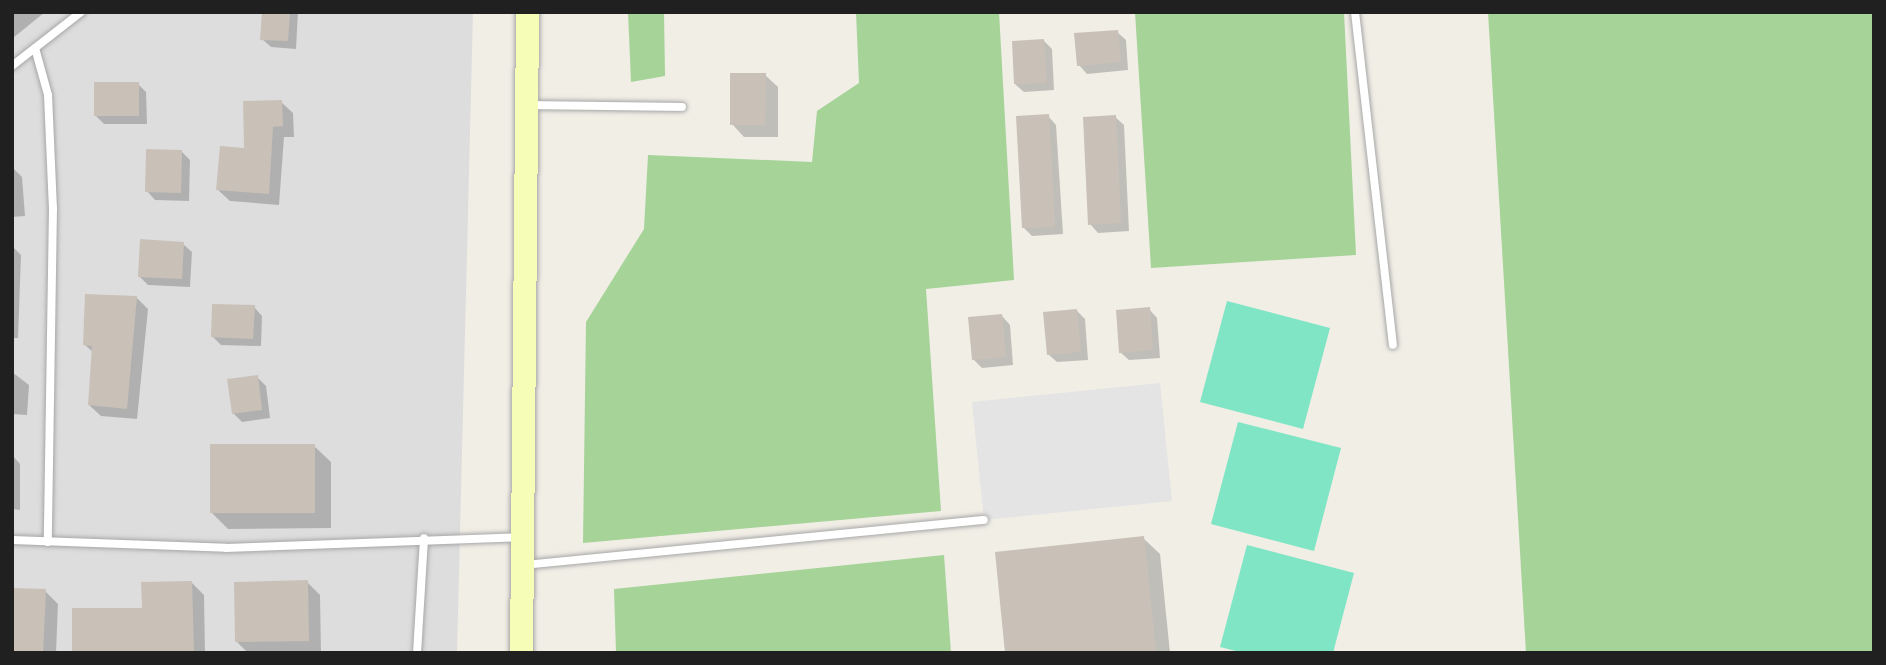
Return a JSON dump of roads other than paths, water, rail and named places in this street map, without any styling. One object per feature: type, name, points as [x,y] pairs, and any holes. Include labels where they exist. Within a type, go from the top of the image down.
[{"type":"main road","points":[[521,653],[527,12]]},
{"type":"lane","points":[[12,66],[81,12]]},
{"type":"lane","points":[[1355,12],[1393,345]]},
{"type":"lane","points":[[35,48],[48,94],[53,208],[48,542]]},
{"type":"lane","points":[[526,105],[682,107]]},
{"type":"lane","points":[[521,565],[984,520]]},
{"type":"lane","points":[[12,540],[226,548],[424,538],[521,537]]},
{"type":"lane","points":[[417,653],[424,538]]}]
